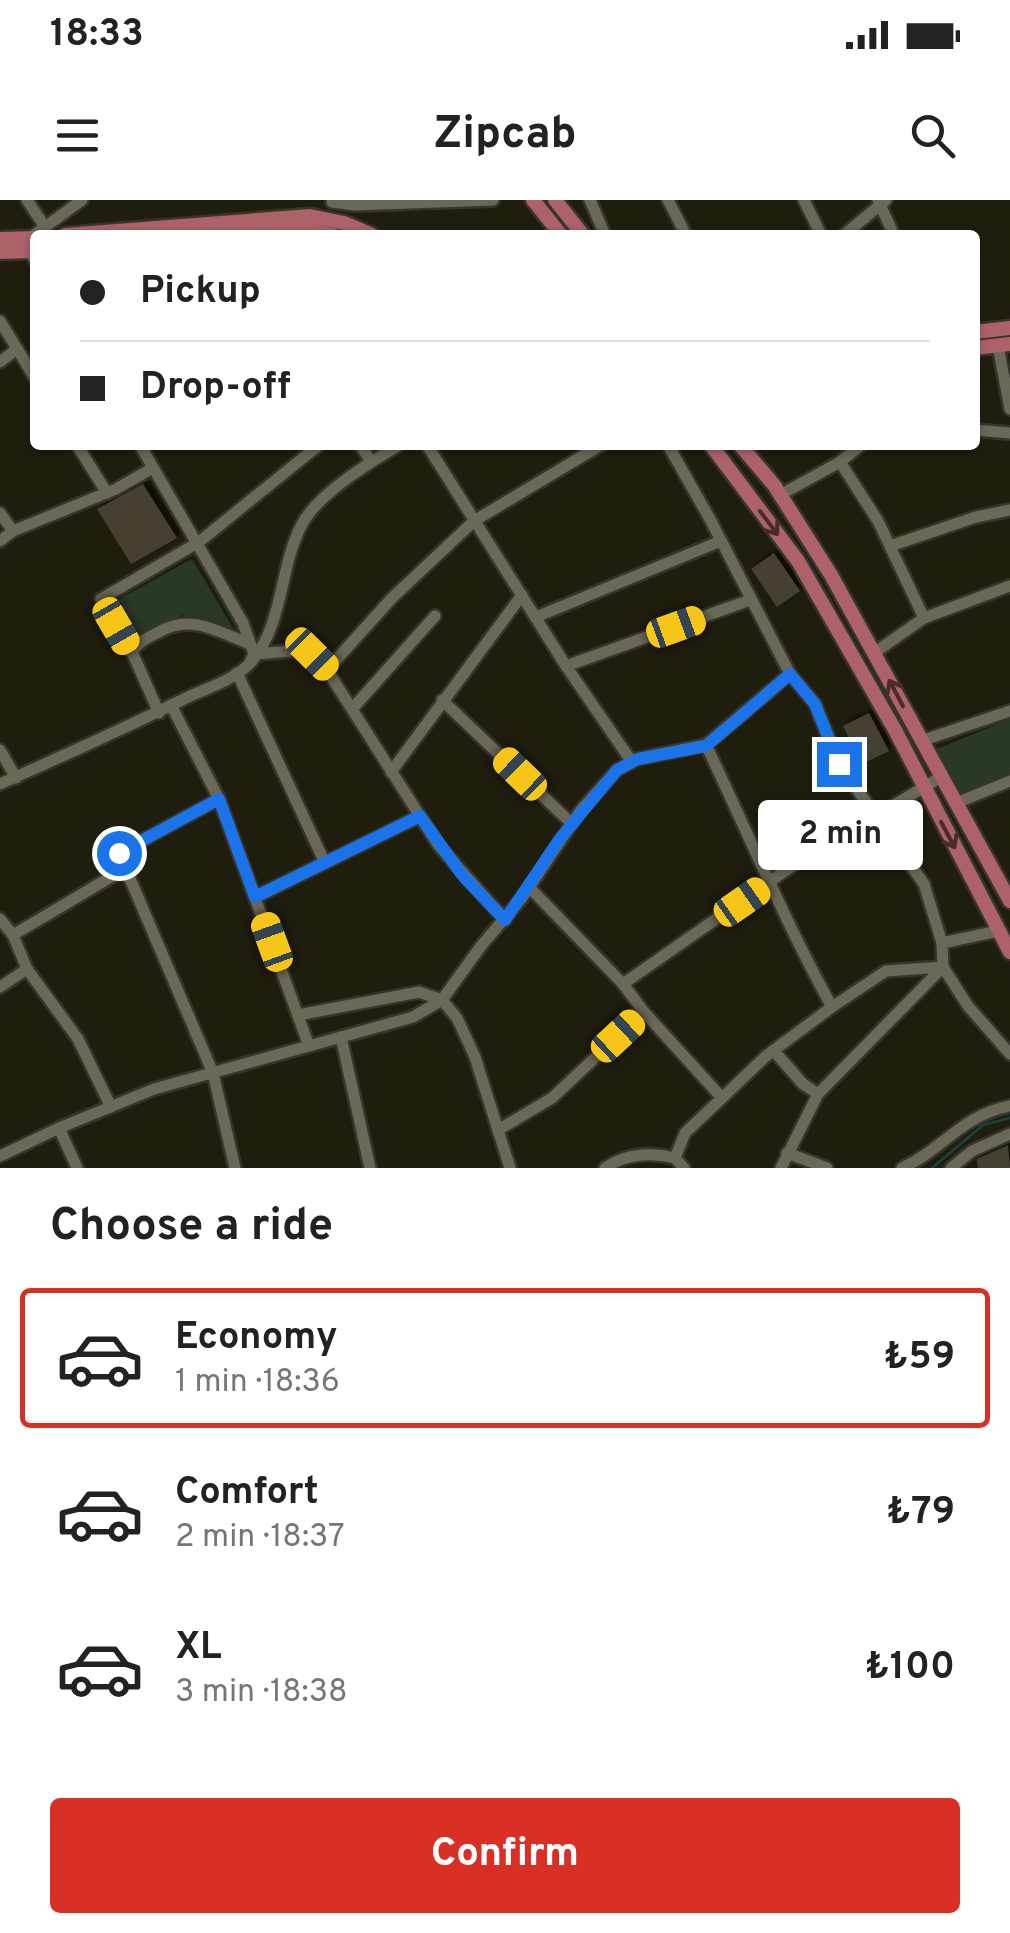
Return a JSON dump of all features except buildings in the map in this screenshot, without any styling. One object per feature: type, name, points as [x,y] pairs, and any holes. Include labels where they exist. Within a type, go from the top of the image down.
[{"type":"main road","points":[[532,200],[557,230]]},
{"type":"main road","points":[[555,200],[579,230]]},
{"type":"main road","points":[[124,230],[277,217],[329,219],[359,230]]},
{"type":"main road","points":[[286,230],[312,230]]},
{"type":"main road","points":[[0,239],[30,243]]},
{"type":"main road","points":[[0,252],[30,245]]},
{"type":"main road","points":[[980,331],[1010,328]]},
{"type":"main road","points":[[715,450],[798,561],[895,730],[1010,952]]},
{"type":"main road","points":[[744,450],[780,495],[831,575],[1010,902]]},
{"type":"street","points":[[26,200],[32,230]]},
{"type":"street","points":[[50,230],[82,200]]},
{"type":"street","points":[[329,219],[332,201],[493,200]]},
{"type":"street","points":[[590,200],[603,230]]},
{"type":"street","points":[[668,200],[683,230]]},
{"type":"street","points":[[804,200],[819,230]]},
{"type":"street","points":[[849,230],[881,201],[892,230]]},
{"type":"street","points":[[0,321],[30,370]]},
{"type":"street","points":[[1004,345],[1010,409]]},
{"type":"street","points":[[0,362],[17,349]]},
{"type":"street","points":[[980,430],[1010,433]]},
{"type":"street","points":[[80,450],[107,493]]},
{"type":"street","points":[[143,450],[243,623],[252,654]]},
{"type":"street","points":[[159,713],[132,652],[101,599],[199,542],[314,450]]},
{"type":"street","points":[[364,450],[372,461]]},
{"type":"street","points":[[0,784],[159,713],[236,673],[277,611],[303,522],[321,500],[391,450]]},
{"type":"street","points":[[431,450],[566,666],[632,762]]},
{"type":"street","points":[[327,670],[392,598],[474,521],[593,450]]},
{"type":"street","points":[[671,450],[790,674],[815,704],[839,764],[924,884],[942,943],[943,967],[968,1006],[1010,1054]]},
{"type":"street","points":[[780,495],[855,450]]},
{"type":"street","points":[[840,462],[878,521],[924,618]]},
{"type":"street","points":[[0,541],[13,531],[107,493],[153,468]]},
{"type":"street","points":[[890,546],[976,517],[1010,510]]},
{"type":"street","points":[[0,513],[13,531]]},
{"type":"street","points":[[536,618],[721,540]]},
{"type":"street","points":[[874,653],[924,618],[1010,586]]},
{"type":"street","points":[[391,772],[522,594]]},
{"type":"street","points":[[566,666],[750,600]]},
{"type":"street","points":[[353,708],[435,616]]},
{"type":"street","points":[[132,652],[137,644],[185,621],[252,654],[302,650],[327,670],[420,816],[463,876],[505,920]]},
{"type":"street","points":[[236,673],[325,862]]},
{"type":"street","points":[[0,1156],[154,1089],[413,1017],[442,1000],[505,920],[572,823],[617,770],[632,762],[706,746],[790,674]]},
{"type":"street","points":[[442,700],[572,823]]},
{"type":"street","points":[[172,706],[219,799],[309,1046]]},
{"type":"street","points":[[921,741],[1010,710]]},
{"type":"street","points":[[706,746],[797,943],[832,1007]]},
{"type":"street","points":[[0,750],[16,778]]},
{"type":"street","points":[[624,984],[792,866],[941,776]]},
{"type":"street","points":[[956,804],[1010,781]]},
{"type":"street","points":[[219,799],[119,853],[213,1073],[235,1168]]},
{"type":"street","points":[[255,897],[420,816]]},
{"type":"street","points":[[13,936],[126,868]]},
{"type":"street","points":[[529,887],[624,984],[644,1012],[722,1098]]},
{"type":"street","points":[[0,919],[28,968],[78,1038],[111,1107]]},
{"type":"street","points":[[942,943],[998,931]]},
{"type":"street","points":[[605,1168],[617,1160],[651,1152],[679,1163],[685,1134],[774,1051],[832,1007],[886,971],[943,967]]},
{"type":"street","points":[[781,1168],[818,1094],[943,967]]},
{"type":"street","points":[[0,987],[28,968]]},
{"type":"street","points":[[298,1015],[418,992],[442,1000],[456,1018],[474,1057],[510,1168]]},
{"type":"street","points":[[498,1130],[552,1098],[644,1012]]},
{"type":"street","points":[[342,1037],[370,1168]]},
{"type":"street","points":[[774,1051],[803,1084],[818,1094]]},
{"type":"street","points":[[902,1168],[922,1159],[956,1128],[989,1110],[1010,1106]]},
{"type":"street","points":[[58,1128],[77,1168]]},
{"type":"street","points":[[951,1168],[972,1151],[1010,1134]]},
{"type":"street","points":[[788,1153],[827,1168]]},
{"type":"green space","points":[[192,559],[234,630],[183,615],[132,639],[110,604]]},
{"type":"green space","points":[[1010,719],[1010,776],[957,798],[937,749]]},
{"type":"waterway","points":[[932,1168],[983,1125],[1010,1118]]},
{"type":"route","points":[[119,853],[219,799],[255,897],[420,816],[463,876],[505,920],[559,840],[617,770],[638,759],[706,746],[790,674],[815,704],[839,764]]}]
